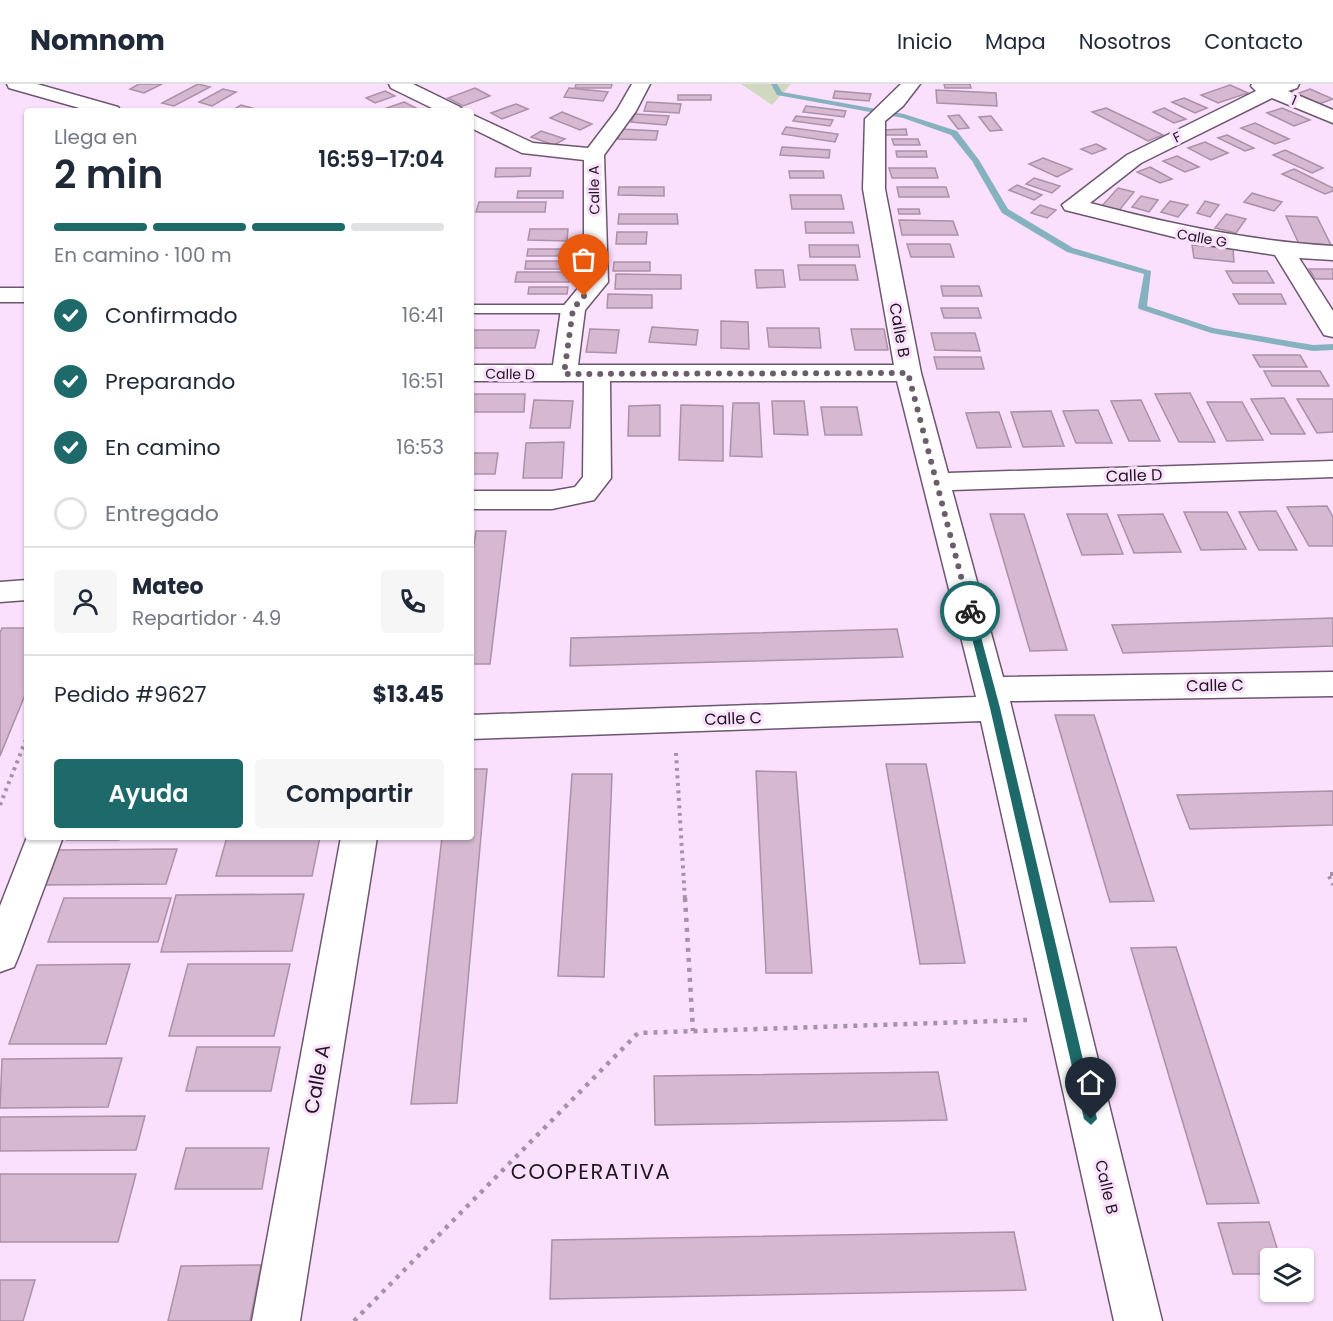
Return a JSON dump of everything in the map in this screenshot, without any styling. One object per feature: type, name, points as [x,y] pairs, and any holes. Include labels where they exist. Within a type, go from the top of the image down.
[{"type":"street","points":[[16,84],[100,108]]},
{"type":"street","points":[[398,84],[447,108]]},
{"type":"street","name":"Calle A","points":[[573,309],[596,282],[594,155],[626,111],[640,84]]},
{"type":"street","name":"Calle B","points":[[911,84],[896,102],[875,119],[874,189],[908,373],[992,698],[1138,1321]]},
{"type":"street","name":"F","points":[[1073,205],[1134,159],[1262,87],[1290,84]]},
{"type":"street","name":"1","points":[[1262,87],[1333,117]]},
{"type":"street","points":[[474,122],[529,149],[594,155]]},
{"type":"street","name":"Calle G","points":[[1073,205],[1182,235],[1284,252],[1333,253]]},
{"type":"street","points":[[1284,252],[1333,330]]},
{"type":"street","points":[[0,295],[24,296]]},
{"type":"street","points":[[564,374],[573,309]]},
{"type":"street","name":"Calle D","points":[[474,373],[908,373]]},
{"type":"street","points":[[474,500],[552,500],[584,494],[597,478],[597,374]]},
{"type":"street","name":"Calle D","points":[[936,482],[1333,469]]},
{"type":"street","points":[[0,592],[24,590]]},
{"type":"street","name":"Calle C","points":[[474,727],[992,698],[1333,684]]},
{"type":"street","points":[[0,955],[10,901],[43,840]]},
{"type":"street","name":"Calle A","points":[[276,1321],[358,840]]},
{"type":"lane","points":[[474,309],[573,309]]},
{"type":"path","points":[[0,805],[24,745]]},
{"type":"path","points":[[675,746],[693,1031]]},
{"type":"path","points":[[1333,874],[1328,874],[1333,885]]},
{"type":"path","points":[[354,1321],[638,1033],[944,1021],[1029,1020]]},
{"type":"green space","points":[[741,84],[791,84],[772,105]]},
{"type":"building","points":[[139,84],[162,84],[144,93],[130,89]]},
{"type":"building","points":[[198,84],[210,87],[174,106],[162,103]]},
{"type":"building","points":[[576,84],[612,84],[611,88],[575,88]]},
{"type":"building","points":[[944,84],[970,84],[971,88],[945,88]]},
{"type":"building","points":[[1230,85],[1248,93],[1218,103],[1201,95]]},
{"type":"building","points":[[475,88],[490,96],[463,106],[448,98]]},
{"type":"building","points":[[569,88],[608,92],[603,101],[564,97]]},
{"type":"building","points":[[223,89],[236,92],[212,106],[199,102]]},
{"type":"building","points":[[1310,89],[1333,99],[1319,104],[1296,94]]},
{"type":"building","points":[[936,90],[996,93],[997,106],[937,103]]},
{"type":"building","points":[[385,91],[395,96],[375,103],[366,98]]},
{"type":"building","points":[[835,91],[871,94],[869,101],[833,98]]},
{"type":"building","points":[[678,95],[711,95],[711,100],[678,100]]},
{"type":"building","points":[[1184,98],[1207,108],[1195,113],[1172,102]]},
{"type":"building","points":[[404,102],[416,108],[387,108]]},
{"type":"building","points":[[647,102],[681,104],[679,113],[644,111]]},
{"type":"building","points":[[516,104],[528,109],[502,119],[491,113]]},
{"type":"building","points":[[241,105],[252,108],[236,108]]},
{"type":"building","points":[[806,106],[846,111],[844,117],[803,112]]},
{"type":"building","points":[[1106,108],[1163,135],[1148,141],[1092,112]]},
{"type":"building","points":[[1164,108],[1186,119],[1174,123],[1153,112]]},
{"type":"building","points":[[1282,108],[1310,120],[1294,126],[1267,113]]},
{"type":"building","points":[[562,112],[592,124],[580,130],[550,118]]},
{"type":"building","points":[[635,114],[669,116],[666,125],[631,122]]},
{"type":"building","points":[[959,115],[969,128],[958,129],[948,116]]},
{"type":"building","points":[[796,116],[833,120],[830,126],[793,121]]},
{"type":"building","points":[[991,116],[1002,130],[990,131],[979,117]]},
{"type":"building","points":[[1255,123],[1289,139],[1275,144],[1241,128]]},
{"type":"building","points":[[786,127],[838,134],[835,142],[782,134]]},
{"type":"building","points":[[620,129],[658,131],[656,140],[618,139]]},
{"type":"building","points":[[906,129],[907,135],[882,135],[881,130]]},
{"type":"building","points":[[541,131],[565,139],[554,145],[531,137]]},
{"type":"building","points":[[1227,135],[1254,148],[1245,151],[1218,138]]},
{"type":"building","points":[[892,139],[918,139],[920,145],[894,145]]},
{"type":"building","points":[[1205,142],[1228,153],[1211,160],[1188,148]]},
{"type":"building","points":[[1096,144],[1106,149],[1092,154],[1081,149]]},
{"type":"building","points":[[782,147],[830,150],[829,158],[780,155]]},
{"type":"building","points":[[1285,150],[1323,168],[1312,173],[1273,155]]},
{"type":"building","points":[[896,151],[926,151],[927,157],[897,157]]},
{"type":"building","points":[[1177,156],[1199,167],[1185,172],[1163,161]]},
{"type":"building","points":[[1043,158],[1072,169],[1057,177],[1029,164]]},
{"type":"building","points":[[1150,167],[1172,179],[1160,183],[1137,172]]},
{"type":"building","points":[[496,168],[531,168],[530,176],[495,177]]},
{"type":"building","points":[[889,168],[935,168],[938,178],[892,178]]},
{"type":"building","points":[[1294,169],[1333,188],[1333,191],[1325,194],[1282,174]]},
{"type":"building","points":[[789,171],[823,171],[824,178],[790,178]]},
{"type":"building","points":[[1034,178],[1060,186],[1052,193],[1026,184]]},
{"type":"building","points":[[1017,185],[1042,195],[1034,200],[1009,190]]},
{"type":"building","points":[[619,187],[664,187],[664,196],[618,195]]},
{"type":"building","points":[[897,187],[946,187],[949,197],[899,197]]},
{"type":"building","points":[[1118,188],[1134,192],[1117,213],[1100,208]]},
{"type":"building","points":[[518,191],[563,191],[563,198],[517,198]]},
{"type":"building","points":[[1252,193],[1282,202],[1274,211],[1244,202]]},
{"type":"building","points":[[790,195],[841,195],[844,209],[792,209]]},
{"type":"building","points":[[1141,196],[1158,200],[1149,212],[1132,207]]},
{"type":"building","points":[[1170,201],[1188,205],[1178,217],[1161,212]]},
{"type":"building","points":[[1205,201],[1219,205],[1210,217],[1197,213]]},
{"type":"building","points":[[479,202],[546,202],[545,212],[476,212]]},
{"type":"building","points":[[1040,205],[1056,210],[1047,218],[1031,213]]},
{"type":"building","points":[[898,209],[919,209],[920,214],[899,214]]},
{"type":"building","points":[[619,214],[677,214],[678,224],[618,224]]},
{"type":"building","points":[[1226,214],[1246,219],[1236,233],[1215,228]]},
{"type":"building","points":[[1286,216],[1317,217],[1332,247],[1300,246]]},
{"type":"building","points":[[899,220],[953,221],[958,235],[902,235]]},
{"type":"building","points":[[805,222],[852,222],[854,233],[806,233]]},
{"type":"building","points":[[530,229],[568,229],[567,241],[528,240]]},
{"type":"building","points":[[617,232],[647,232],[646,244],[616,244]]},
{"type":"building","points":[[907,244],[950,244],[954,257],[911,257]]},
{"type":"building","points":[[809,245],[858,245],[860,257],[810,257]]},
{"type":"building","points":[[1192,245],[1233,249],[1234,262],[1194,258]]},
{"type":"building","points":[[528,249],[568,249],[568,256],[527,256]]},
{"type":"building","points":[[526,261],[567,261],[566,269],[525,269]]},
{"type":"building","points":[[614,262],[650,262],[650,271],[613,271]]},
{"type":"building","points":[[798,265],[855,265],[858,280],[800,280]]},
{"type":"building","points":[[1309,269],[1333,269],[1333,279],[1315,279]]},
{"type":"building","points":[[755,270],[783,270],[785,287],[757,288]]},
{"type":"building","points":[[1226,271],[1267,271],[1274,283],[1233,283]]},
{"type":"building","points":[[517,272],[570,272],[569,282],[515,282]]},
{"type":"building","points":[[616,274],[681,275],[681,289],[615,289]]},
{"type":"building","points":[[941,286],[979,286],[982,296],[943,296]]},
{"type":"building","points":[[529,287],[568,287],[567,294],[528,294]]},
{"type":"building","points":[[608,294],[652,295],[652,308],[607,308]]},
{"type":"building","points":[[1233,294],[1281,294],[1286,304],[1239,304]]},
{"type":"building","points":[[941,308],[978,308],[981,318],[944,318]]},
{"type":"building","points":[[721,321],[748,322],[749,349],[721,348]]},
{"type":"building","points":[[652,327],[698,330],[696,345],[649,342]]},
{"type":"building","points":[[767,328],[819,328],[821,348],[769,347]]},
{"type":"building","points":[[590,329],[619,330],[616,353],[586,352]]},
{"type":"building","points":[[851,329],[884,329],[888,350],[855,350]]},
{"type":"building","points":[[474,330],[539,330],[535,348],[474,348]]},
{"type":"building","points":[[931,333],[975,333],[980,351],[935,350]]},
{"type":"building","points":[[1253,355],[1300,355],[1307,367],[1260,367]]},
{"type":"building","points":[[934,357],[981,357],[984,369],[937,369]]},
{"type":"building","points":[[1264,371],[1320,371],[1329,386],[1272,386]]},
{"type":"building","points":[[1190,393],[1215,442],[1179,442],[1155,394]]},
{"type":"building","points":[[474,394],[525,394],[524,412],[474,412]]},
{"type":"building","points":[[1284,398],[1305,434],[1271,434],[1251,399]]},
{"type":"building","points":[[1297,399],[1333,399],[1333,432],[1317,433]]},
{"type":"building","points":[[534,400],[573,401],[570,428],[530,428]]},
{"type":"building","points":[[1141,400],[1160,441],[1129,441],[1111,401]]},
{"type":"building","points":[[772,401],[804,401],[808,435],[774,434]]},
{"type":"building","points":[[1207,402],[1242,402],[1263,440],[1227,441]]},
{"type":"building","points":[[733,403],[759,403],[762,457],[730,456]]},
{"type":"building","points":[[660,405],[660,436],[628,436],[629,406]]},
{"type":"building","points":[[681,405],[723,406],[723,461],[679,460]]},
{"type":"building","points":[[821,407],[857,407],[862,435],[825,435]]},
{"type":"building","points":[[1098,410],[1112,443],[1076,443],[1063,411]]},
{"type":"building","points":[[1051,411],[1064,446],[1023,447],[1011,412]]},
{"type":"building","points":[[999,412],[1011,447],[977,448],[966,413]]},
{"type":"building","points":[[564,442],[562,478],[523,478],[526,443]]},
{"type":"building","points":[[474,453],[498,453],[495,474],[474,474]]},
{"type":"building","points":[[1327,506],[1333,517],[1333,546],[1309,546],[1287,507]]},
{"type":"building","points":[[1276,511],[1297,550],[1259,550],[1239,512]]},
{"type":"building","points":[[1184,512],[1227,512],[1246,549],[1201,550]]},
{"type":"building","points":[[990,514],[1024,514],[1067,650],[1030,651]]},
{"type":"building","points":[[1067,514],[1107,514],[1123,554],[1082,555]]},
{"type":"building","points":[[1163,514],[1181,552],[1134,553],[1118,515]]},
{"type":"building","points":[[476,531],[506,531],[490,664],[474,664]]},
{"type":"building","points":[[1333,618],[1333,646],[1123,653],[1112,625]]},
{"type":"building","points":[[2,628],[24,628],[24,697],[0,756],[0,633]]},
{"type":"building","points":[[897,629],[903,657],[570,666],[571,638]]},
{"type":"building","points":[[1055,715],[1094,715],[1154,901],[1110,902]]},
{"type":"building","points":[[886,764],[926,764],[965,963],[920,964]]},
{"type":"building","points":[[474,769],[487,769],[457,1103],[411,1104],[442,840],[474,840]]},
{"type":"building","points":[[756,771],[796,772],[812,973],[766,973]]},
{"type":"building","points":[[572,774],[612,774],[604,977],[558,976]]},
{"type":"building","points":[[1333,791],[1333,825],[1190,829],[1177,795]]},
{"type":"building","points":[[226,840],[319,840],[312,876],[216,876]]},
{"type":"building","points":[[177,849],[166,884],[42,885],[55,850]]},
{"type":"building","points":[[304,894],[292,951],[161,952],[176,895]]},
{"type":"building","points":[[64,898],[171,898],[158,942],[48,942]]},
{"type":"building","points":[[1176,947],[1259,1203],[1207,1204],[1131,948]]},
{"type":"building","points":[[130,964],[106,1044],[9,1044],[37,965]]},
{"type":"building","points":[[188,964],[290,964],[274,1036],[169,1036]]},
{"type":"building","points":[[197,1047],[280,1047],[271,1091],[186,1091]]},
{"type":"building","points":[[122,1058],[108,1107],[0,1108],[2,1059]]},
{"type":"building","points":[[938,1072],[947,1120],[655,1125],[654,1076]]},
{"type":"building","points":[[145,1116],[136,1150],[0,1151],[0,1117]]},
{"type":"building","points":[[186,1148],[269,1148],[262,1189],[175,1189]]},
{"type":"building","points":[[0,1174],[136,1174],[118,1242],[0,1242]]},
{"type":"building","points":[[1269,1222],[1277,1248],[1260,1248],[1260,1274],[1233,1274],[1218,1223]]},
{"type":"building","points":[[1014,1232],[1026,1290],[550,1299],[552,1240]]},
{"type":"building","points":[[261,1265],[250,1321],[168,1321],[181,1266]]},
{"type":"building","points":[[0,1280],[35,1280],[23,1321],[0,1321]]},
{"type":"waterway","points":[[774,84],[779,94],[904,116],[954,133],[975,160],[1005,211],[1070,250],[1148,273],[1142,307],[1211,330],[1313,348],[1333,347]]},
{"type":"way so far","points":[[584,296],[573,309],[564,374],[908,373],[970,611]]},
{"type":"district","name":"COOPERATIVA","points":[[591,1172]]},
{"type":"route","points":[[970,611],[995,708],[1091,1119]]}]
